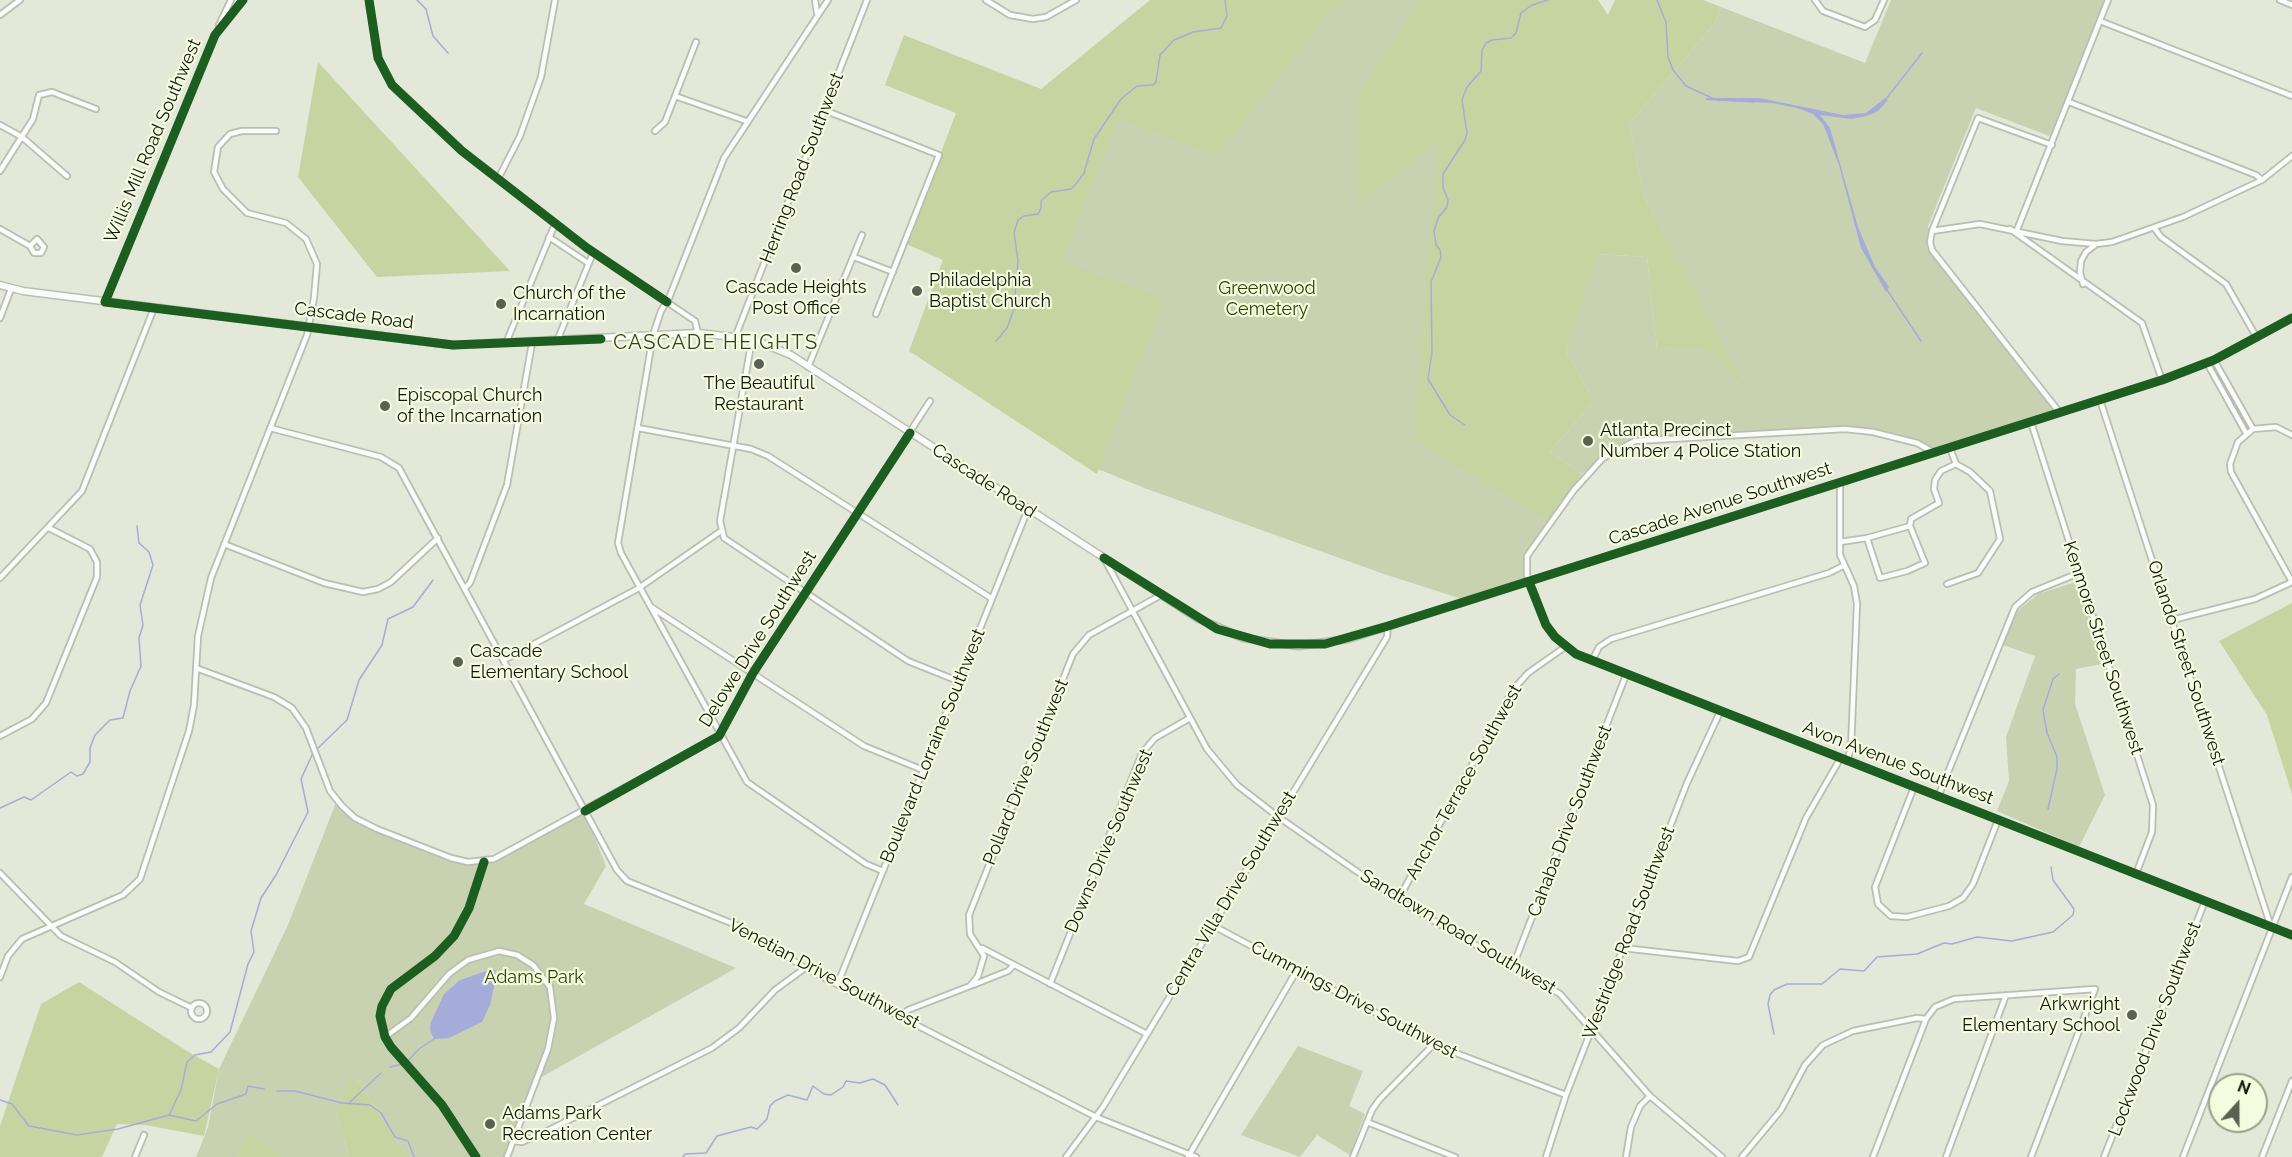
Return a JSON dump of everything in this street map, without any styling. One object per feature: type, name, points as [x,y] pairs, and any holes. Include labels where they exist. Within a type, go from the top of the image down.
[{"type":"main road","name":"Cascade Road","points":[[0,285],[11,289],[105,302],[453,345],[532,343],[698,333],[736,335],[752,339],[779,349],[808,367],[1154,590]]},
{"type":"main road","name":"Cascade Avenue Southwest","points":[[1154,590],[1217,629],[1270,644],[1325,644],[1529,582],[2162,380],[2211,361],[2292,318]]},
{"type":"street","points":[[0,15],[20,0]]},
{"type":"street","points":[[215,34],[231,0]]},
{"type":"street","name":"Willis Mill Road Southwest","points":[[105,302],[215,34],[243,0]]},
{"type":"street","points":[[369,0],[378,58],[385,76],[441,133],[593,253],[694,321],[698,333]]},
{"type":"street","points":[[498,179],[520,136],[541,77],[555,0]]},
{"type":"street","points":[[815,0],[817,14]]},
{"type":"street","points":[[828,0],[724,158],[653,335],[618,543],[621,554],[740,774],[755,790],[866,864],[883,872]]},
{"type":"street","name":"Herring Road Southwest","points":[[736,335],[867,0]]},
{"type":"street","points":[[986,0],[1010,15],[1033,19],[1046,17],[1076,0]]},
{"type":"street","points":[[1815,0],[1823,11],[1865,27],[1875,20],[1884,0]]},
{"type":"street","points":[[2017,230],[2108,0]]},
{"type":"street","points":[[2280,0],[2292,4]]},
{"type":"street","points":[[2100,21],[2292,96]]},
{"type":"street","points":[[655,131],[665,122],[696,42]]},
{"type":"street","points":[[0,171],[33,119],[37,98],[43,92],[52,92],[96,110]]},
{"type":"street","points":[[675,96],[746,122]]},
{"type":"street","points":[[2069,102],[2256,175],[2262,180]]},
{"type":"street","points":[[824,110],[939,155],[876,314]]},
{"type":"street","points":[[2052,145],[1978,118],[1929,242],[1932,250],[2060,413]]},
{"type":"street","points":[[0,125],[22,137],[67,176]]},
{"type":"street","points":[[0,976],[14,946],[22,939],[123,895],[140,879],[189,731],[194,705],[203,606],[224,544],[308,327],[317,264],[306,239],[286,223],[247,213],[223,189],[214,172],[218,147],[231,135],[242,131],[276,131]]},
{"type":"street","points":[[1932,231],[1980,224],[2062,241],[2096,244],[2123,240],[2262,180],[2292,156]]},
{"type":"street","points":[[506,344],[555,224]]},
{"type":"street","points":[[2008,228],[2083,284],[2142,323],[2162,380]]},
{"type":"street","points":[[2155,228],[2161,237],[2226,284],[2257,338]]},
{"type":"street","points":[[0,229],[30,246]]},
{"type":"street","points":[[808,367],[862,235]]},
{"type":"street","points":[[549,237],[588,263]]},
{"type":"street","points":[[2083,284],[2080,272],[2081,261],[2086,252],[2096,244]]},
{"type":"street","points":[[557,341],[593,253]]},
{"type":"street","points":[[854,257],[893,272]]},
{"type":"street","points":[[0,318],[11,289]]},
{"type":"street","points":[[0,578],[75,500],[87,482],[154,308]]},
{"type":"street","points":[[752,339],[720,521],[721,531],[730,544],[908,660],[958,681]]},
{"type":"street","points":[[465,588],[470,583],[507,485],[532,343]]},
{"type":"street","points":[[2211,361],[2253,429]]},
{"type":"street","points":[[2211,361],[2246,433]]},
{"type":"street","name":"Orlando Street Southwest","points":[[2100,400],[2271,927]]},
{"type":"street","name":"Delowe Drive Southwest","points":[[484,862],[502,856],[719,736],[753,673],[930,401]]},
{"type":"street","name":"Kenmore Street Southwest","points":[[2031,422],[2153,805],[2152,832],[2136,874]]},
{"type":"street","points":[[2172,620],[2255,599],[2292,582],[2231,472],[2232,456],[2238,442],[2246,433],[2253,429],[2276,427],[2292,435]]},
{"type":"street","name":"Venetian Drive Southwest","points":[[270,428],[392,462],[403,475],[617,870],[627,881],[741,927],[806,968],[1096,1117],[1188,1156],[1196,1157]]},
{"type":"street","points":[[638,428],[733,446],[768,456],[991,598]]},
{"type":"street","points":[[1529,582],[1527,556],[1574,490],[1611,452],[1635,441],[1845,429],[1917,443],[1935,453]]},
{"type":"street","points":[[1947,584],[1978,573],[2000,539],[1990,491],[1970,472],[1956,464],[1950,448]]},
{"type":"street","points":[[1867,538],[1880,578],[1925,563],[1910,526],[1911,519],[1939,503],[1934,489],[1935,480],[1941,471],[1956,464]]},
{"type":"street","points":[[1840,483],[1840,542],[1843,566],[1854,586],[1857,604],[1851,748],[1847,761]]},
{"type":"street","name":"Boulevard Lorraine Southwest","points":[[838,983],[1028,509]]},
{"type":"street","points":[[1840,542],[1867,538],[1910,526]]},
{"type":"street","points":[[0,736],[32,719],[46,703],[97,577],[98,562],[90,549],[49,528]]},
{"type":"street","points":[[504,660],[639,588],[721,531]]},
{"type":"street","points":[[224,544],[324,583],[363,592],[378,589],[391,582],[438,538]]},
{"type":"street","name":"Sandtown Road Southwest","points":[[1104,558],[1190,718],[1226,774],[1249,796],[1398,900],[1560,994],[1650,1096],[1722,1157]]},
{"type":"street","points":[[1592,661],[1599,647],[1611,639],[1828,573],[1843,566]]},
{"type":"street","points":[[1938,797],[2015,607],[2032,592],[2079,573]]},
{"type":"street","name":"Avon Avenue Southwest","points":[[1529,582],[1546,625],[1565,647],[1592,661],[2292,935]]},
{"type":"street","name":"Pollard Drive Southwest","points":[[981,948],[970,934],[969,915],[1073,654],[1089,635],[1161,595]]},
{"type":"street","points":[[649,605],[864,746],[923,770]]},
{"type":"street","name":"Centra Villa Drive Southwest","points":[[1066,1157],[1096,1117],[1147,1034],[1387,637],[1388,626]]},
{"type":"street","name":"Anchor Terrace Southwest","points":[[1398,900],[1513,690],[1528,673],[1565,647]]},
{"type":"street","points":[[196,668],[274,697],[292,708],[306,728],[330,791],[356,818],[377,829],[447,857],[468,862],[484,862],[469,908],[454,936],[435,956],[397,982],[386,996],[380,1016],[385,1037],[442,1106],[476,1157]]},
{"type":"street","name":"Cahaba Drive Southwest","points":[[1514,966],[1626,675]]},
{"type":"street","name":"Westridge Road Southwest","points":[[1546,1157],[1566,1095],[1687,783],[1720,712]]},
{"type":"street","name":"Downs Drive Southwest","points":[[1050,984],[1142,753],[1155,738],[1190,718]]},
{"type":"street","points":[[1623,948],[1738,961],[1749,957],[1806,818],[1840,759]]},
{"type":"street","points":[[1914,787],[1875,887],[1878,904],[1891,916],[1907,916],[1949,906],[1963,898],[1973,884],[1998,820]]},
{"type":"street","points":[[0,873],[50,925],[73,944],[115,962],[159,992],[192,1008]]},
{"type":"street","points":[[2183,1157],[2292,877]]},
{"type":"street","name":"Lockwood Drive Southwest","points":[[2104,1157],[2205,901]]},
{"type":"street","name":"Cummings Drive Southwest","points":[[1212,925],[1434,1044],[1566,1095]]},
{"type":"street","points":[[981,948],[1147,1034]]},
{"type":"street","points":[[970,986],[982,966],[984,956],[981,948]]},
{"type":"street","points":[[385,1037],[411,1018],[449,974],[468,960],[499,951],[518,956],[533,964],[550,987],[554,1018],[548,1049],[507,1157]]},
{"type":"street","points":[[901,1015],[908,1010],[1008,971],[1014,965]]},
{"type":"street","points":[[513,1141],[522,1142],[547,1131],[712,1048],[739,1028],[775,990],[806,968]]},
{"type":"street","points":[[1188,1156],[1297,970]]},
{"type":"street","points":[[1873,1157],[1926,1019],[1935,1007],[1948,1000],[2095,989],[2031,1157]]},
{"type":"street","points":[[1946,1157],[2006,995]]},
{"type":"street","points":[[1742,1157],[1781,1110],[1805,1065],[1824,1045],[1853,1031],[1917,1018],[1926,1019]]},
{"type":"street","points":[[1353,1157],[1379,1100],[1434,1044]]},
{"type":"street","points":[[2262,1157],[2292,1081]]},
{"type":"street","points":[[1626,1157],[1630,1127],[1640,1106],[1650,1096]]},
{"type":"street","points":[[1367,1122],[1455,1157]]},
{"type":"street","points":[[135,1157],[144,1134]]},
{"type":"green space","points":[[1150,0],[1348,0],[1330,11],[1218,156],[1118,119],[1062,261],[1164,299],[1097,474],[909,351],[943,260],[906,244],[956,113],[885,85],[904,35],[1041,89]]},
{"type":"green space","name":"Greenwood Cemetery","points":[[1263,0],[1472,0],[1437,116],[1561,508],[1527,556],[1529,582],[1468,601],[1384,574],[1147,489],[1076,460],[1040,274],[1103,112]]},
{"type":"green space","points":[[1421,0],[1598,0],[1608,15],[1615,0],[1703,0],[1721,7],[1714,24],[1629,124],[1644,197],[1749,394],[1706,348],[1657,349],[1647,257],[1597,254],[1566,352],[1594,401],[1549,452],[1582,474],[1549,521],[1413,439],[1438,142],[1358,205],[1357,97]]},
{"type":"green space","points":[[1891,0],[2106,0],[2052,137],[1976,108],[1928,226],[1933,252],[2063,412],[1930,453],[1916,445],[1862,430],[1643,440],[1610,452],[1582,474],[1549,452],[1594,401],[1566,352],[1596,254],[1647,257],[1657,349],[1706,347],[1747,392],[1644,197],[1629,124],[1714,24],[1721,7],[1865,63]]},
{"type":"green space","points":[[318,62],[510,271],[377,277],[298,177]]},
{"type":"green space","points":[[2079,581],[2107,663],[2076,669],[2075,704],[2105,795],[2079,847],[1997,811],[2009,781],[2006,737],[2035,656],[2003,645],[2015,613],[2038,594]]},
{"type":"green space","points":[[2292,603],[2292,794],[2267,715],[2219,641]]},
{"type":"green space","name":"Adams Park","points":[[337,800],[350,817],[407,844],[466,861],[486,863],[585,813],[606,866],[584,904],[736,968],[538,1079],[507,1157],[407,1157],[357,1080],[336,1111],[349,1157],[281,1157],[249,1134],[238,1157],[196,1157],[208,1127],[219,1069],[288,925]]},
{"type":"green space","points":[[79,982],[219,1069],[204,1136],[146,1125],[117,1124],[102,1157],[0,1157],[0,1126],[41,1004]]},
{"type":"green space","points":[[1298,1046],[1363,1071],[1349,1106],[1365,1114],[1350,1155],[1317,1135],[1300,1157],[1241,1135]]},
{"type":"green space","points":[[349,1079],[357,1080],[407,1157],[349,1157],[336,1111]]},
{"type":"green space","points":[[249,1133],[281,1155],[281,1157],[238,1157]]},
{"type":"water","points":[[1706,98],[1759,98],[1843,115],[1866,113],[1885,98],[1888,100],[1878,111],[1867,116],[1851,119],[1820,115],[1830,128],[1858,227],[1875,267],[1889,287],[1886,292],[1861,248],[1839,165],[1823,124],[1813,114],[1797,108],[1772,103],[1706,100]]},
{"type":"water","points":[[495,970],[496,977],[490,1005],[482,1022],[449,1038],[434,1039],[430,1030],[431,1022],[444,994],[460,980]]},
{"type":"waterway","points":[[417,0],[426,9],[433,36],[448,53]]},
{"type":"waterway","points":[[996,341],[1007,328],[1014,309],[1018,260],[1014,233],[1018,220],[1024,216],[1038,214],[1041,201],[1051,192],[1071,189],[1076,184],[1084,173],[1094,139],[1121,99],[1137,86],[1153,85],[1156,82],[1160,55],[1174,40],[1193,32],[1221,28],[1227,16],[1225,0]]},
{"type":"waterway","points":[[1465,425],[1450,415],[1428,379],[1432,352],[1431,282],[1441,257],[1434,231],[1438,218],[1447,207],[1448,200],[1443,187],[1443,174],[1465,140],[1467,133],[1462,100],[1467,87],[1481,71],[1482,50],[1486,43],[1511,38],[1516,33],[1521,13],[1532,5],[1548,0]]},
{"type":"waterway","points":[[1657,0],[1666,22],[1668,57],[1673,70],[1686,86],[1712,98]]},
{"type":"waterway","points":[[1886,99],[1922,53]]},
{"type":"waterway","points":[[1719,100],[1754,102]]},
{"type":"waterway","points":[[1887,290],[1921,341]]},
{"type":"waterway","points":[[0,808],[24,797],[31,800],[71,772],[77,776],[83,774],[90,762],[90,748],[95,735],[110,720],[123,718],[130,691],[141,666],[139,638],[143,625],[140,605],[153,565],[149,552],[139,543],[137,526]]},
{"type":"waterway","points":[[316,750],[347,720],[359,680],[382,645],[388,619],[413,607],[433,580]]},
{"type":"waterway","points":[[2048,809],[2057,769],[2057,757],[2047,733],[2043,710],[2053,679],[2059,674]]},
{"type":"waterway","points":[[169,1115],[181,1090],[187,1062],[195,1055],[211,1052],[230,1032],[248,964],[254,952],[251,931],[261,898],[276,875],[308,812],[301,779],[313,753]]},
{"type":"waterway","points":[[1774,1034],[1768,1004],[1770,995],[1774,990],[1787,984],[1822,984],[1840,969],[1864,971],[1877,957],[1917,954],[1944,943],[1952,944],[1977,937],[2012,941],[2053,932],[2073,915],[2074,909],[2053,880],[2051,867]]},
{"type":"waterway","points":[[407,1062],[419,1049],[434,1039]]},
{"type":"waterway","points":[[390,1067],[403,1064]]},
{"type":"waterway","points":[[350,1102],[381,1073]]},
{"type":"waterway","points":[[683,1157],[685,1154],[706,1153],[717,1136],[751,1127],[757,1129],[767,1119],[770,1106],[775,1101],[788,1095],[807,1100],[813,1086],[824,1094],[831,1095],[843,1087],[846,1081],[860,1083],[873,1079],[885,1085],[898,1105]]},
{"type":"waterway","points":[[0,1100],[12,1104],[29,1126],[77,1135],[118,1129],[169,1115],[196,1121],[217,1104],[246,1094],[248,1086],[264,1089]]},
{"type":"waterway","points":[[277,1091],[295,1091],[342,1103],[370,1105],[381,1113],[395,1137],[408,1141],[414,1157]]},
{"type":"cycle path","points":[[243,0],[215,35],[105,302],[453,345],[601,339]]},
{"type":"cycle path","points":[[369,0],[378,58],[392,85],[462,151],[587,248],[667,302]]},
{"type":"cycle path","points":[[1104,558],[1217,629],[1270,644],[1325,644],[2162,380],[2214,360],[2292,318]]},
{"type":"cycle path","points":[[585,811],[719,736],[753,673],[910,433]]},
{"type":"cycle path","points":[[1529,582],[1546,625],[1555,637],[1576,654],[2292,935]]},
{"type":"cycle path","points":[[476,1157],[442,1105],[391,1047],[385,1037],[380,1016],[382,1006],[391,989],[435,956],[454,936],[469,908],[484,862]]},
{"type":"place","name":"Cascade Heights Post Office","points":[[796,268]]},
{"type":"place","name":"Philadelphia Baptist Church","points":[[917,291]]},
{"type":"place","name":"Church of the Incarnation","points":[[501,304]]},
{"type":"place","name":"The Beautiful Restaurant","points":[[759,364]]},
{"type":"place","name":"Episcopal Church of the Incarnation","points":[[385,406]]},
{"type":"place","name":"Atlanta Precinct Number 4 Police Station","points":[[1588,441]]},
{"type":"place","name":"Cascade Elementary School","points":[[458,662]]},
{"type":"place","name":"Arkwright Elementary School","points":[[2132,1015]]},
{"type":"place","name":"Adams Park Recreation Center","points":[[490,1124]]},
{"type":"district","name":"CASCADE HEIGHTS","points":[[716,343]]}]
